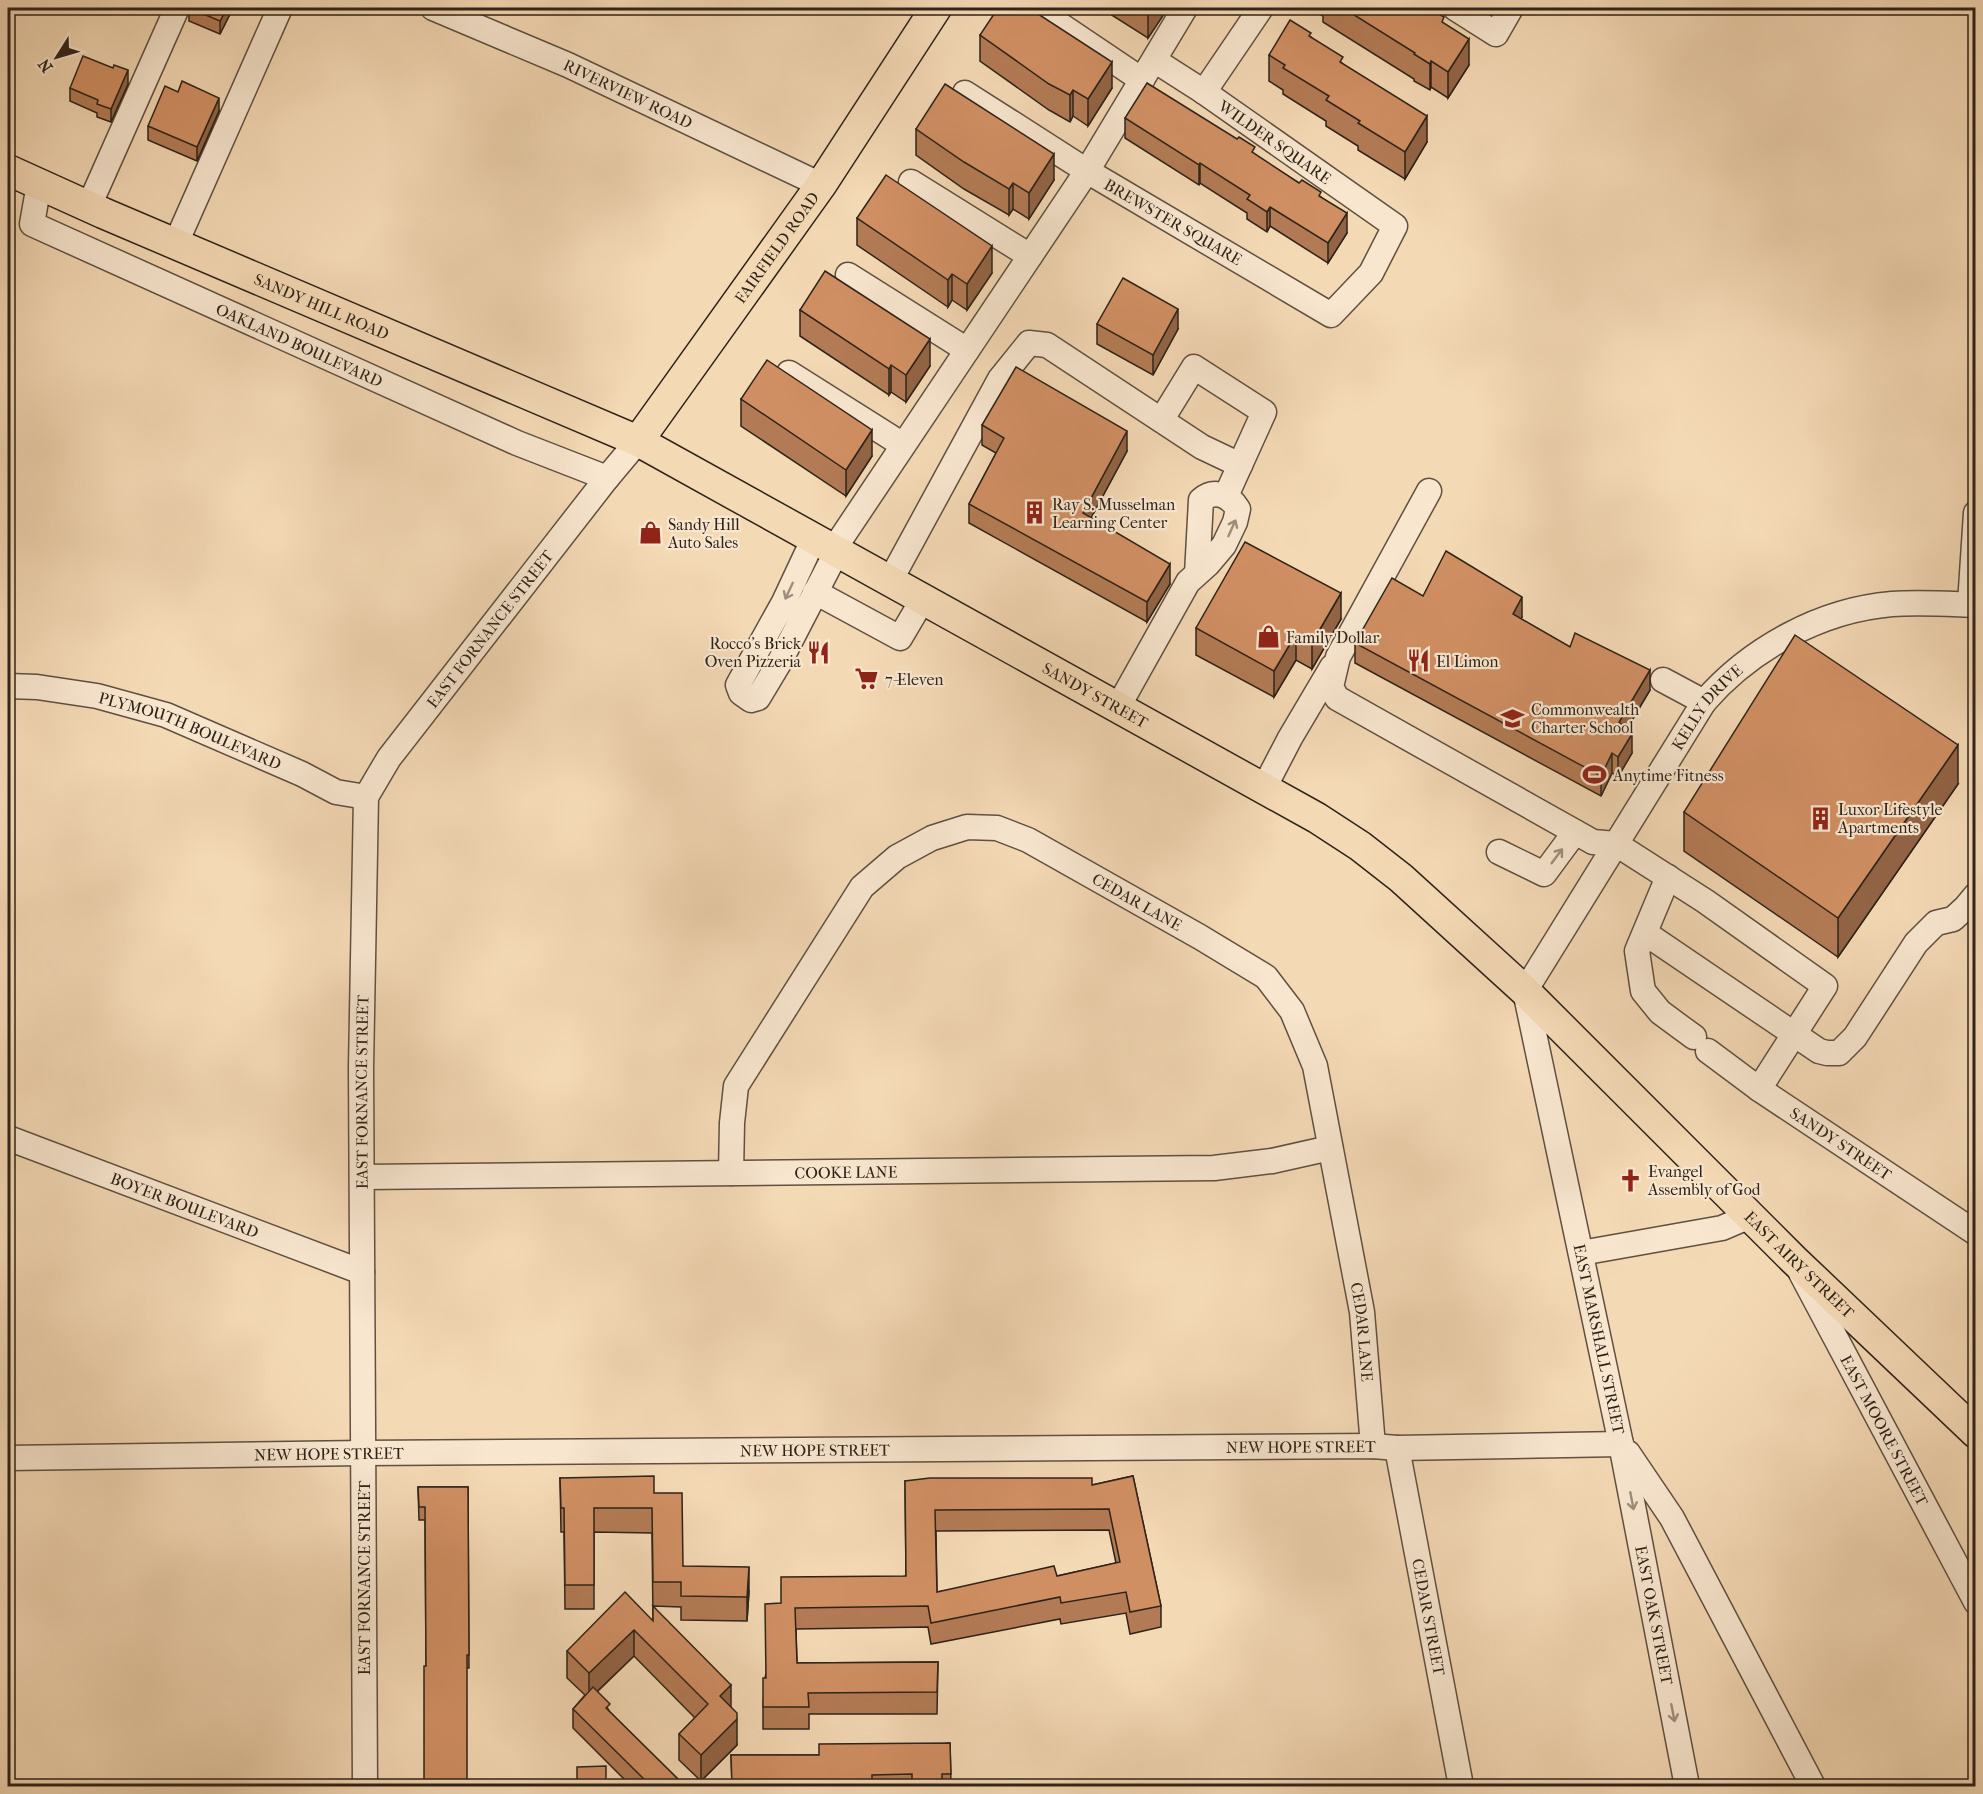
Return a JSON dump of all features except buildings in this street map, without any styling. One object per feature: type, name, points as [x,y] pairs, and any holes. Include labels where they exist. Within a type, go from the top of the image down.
[{"type":"main road","name":"FAIRFIELD ROAD","points":[[638,441],[821,185],[936,8]]},
{"type":"main road","name":"SANDY HILL ROAD","points":[[8,170],[638,441]]},
{"type":"main road","name":"SANDY STREET","points":[[638,441],[1317,818],[1351,840],[1401,878],[1525,991]]},
{"type":"main road","name":"EAST AIRY STREET","points":[[1525,991],[1794,1260],[1976,1433]]},
{"type":"street","points":[[89,206],[177,8]]},
{"type":"street","points":[[176,243],[280,8]]},
{"type":"street","name":"RIVERVIEW ROAD","points":[[433,8],[568,65],[821,185]]},
{"type":"street","name":"BREWSTER SQUARE","points":[[1185,8],[1087,171],[1331,315]]},
{"type":"street","points":[[1204,92],[1262,8]]},
{"type":"street","points":[[1455,8],[1496,34],[1511,8]]},
{"type":"street","name":"WILDER SQUARE","points":[[1038,10],[1148,70],[1204,92],[1395,226],[1371,273],[1331,315]]},
{"type":"street","points":[[828,546],[815,592],[779,663],[758,698],[752,700],[741,693],[738,685],[784,602],[903,445],[1087,171],[965,93]]},
{"type":"street","points":[[911,182],[1030,256]]},
{"type":"street","name":"OAKLAND BOULEVARD","points":[[39,184],[32,224],[517,443],[607,478]]},
{"type":"street","points":[[848,275],[968,350]]},
{"type":"street","points":[[890,581],[1000,379],[1029,343],[1047,345],[1202,447],[1240,465]]},
{"type":"street","points":[[1118,707],[1188,582],[1220,551],[1235,522],[1238,509],[1232,499],[1226,496],[1264,412],[1194,367],[1161,419]]},
{"type":"street","points":[[789,373],[903,445]]},
{"type":"street","name":"FAIRFIELD ROAD","points":[[607,478],[638,441]]},
{"type":"street","name":"EAST FORNANCE STREET","points":[[365,1786],[360,1068],[366,797],[389,758],[607,478]]},
{"type":"street","points":[[1264,788],[1429,491]]},
{"type":"street","points":[[1973,605],[1976,513]]},
{"type":"street","points":[[815,592],[900,638],[923,599]]},
{"type":"street","name":"KELLY DRIVE","points":[[1525,991],[1704,702],[1719,685],[1756,654],[1814,623],[1839,614],[1891,604],[1973,605]]},
{"type":"street","points":[[1338,657],[1331,687],[1337,698],[1593,842],[1616,844],[1706,901],[1825,986],[1760,1089]]},
{"type":"street","points":[[1663,680],[1704,702]]},
{"type":"street","name":"PLYMOUTH BOULEVARD","points":[[8,686],[37,687],[97,696],[166,715],[302,774],[336,792],[366,797]]},
{"type":"street","name":"CEDAR LANE","points":[[731,1173],[732,1123],[736,1086],[862,887],[897,857],[932,838],[967,827],[997,828],[1028,840],[1266,977],[1292,1011],[1315,1066],[1362,1312],[1372,1446]]},
{"type":"street","points":[[1499,852],[1544,874],[1575,832]]},
{"type":"street","name":"SANDY STREET","points":[[1668,877],[1637,951],[1643,992],[1660,1012],[1760,1089],[1976,1233]]},
{"type":"street","points":[[1645,933],[1819,1051],[1839,1053],[1856,1037],[1916,943],[1936,923],[1953,920],[1976,895]]},
{"type":"street","name":"EAST MARSHALL STREET","points":[[1525,991],[1621,1444],[1672,1518],[1813,1786]]},
{"type":"street","name":"BOYER BOULEVARD","points":[[8,1138],[362,1272]]},
{"type":"street","name":"COOKE LANE","points":[[362,1177],[1214,1167],[1272,1161],[1330,1148]]},
{"type":"street","points":[[1581,1253],[1722,1228],[1750,1216]]},
{"type":"street","name":"EAST MOORE STREET","points":[[1794,1260],[1976,1602]]},
{"type":"street","name":"NEW HOPE STREET","points":[[8,1458],[363,1453],[1372,1446],[1397,1448],[1621,1444]]},
{"type":"street","name":"EAST OAK STREET","points":[[1621,1444],[1687,1786]]},
{"type":"street","name":"CEDAR STREET","points":[[1397,1448],[1461,1786]]},
{"type":"place","name":"Ray S. Musselman Learning Center","points":[[1034,513]]},
{"type":"place","name":"Sandy Hill Auto Sales","points":[[650,533]]},
{"type":"place","name":"Family Dollar","points":[[1268,637]]},
{"type":"place","name":"Rocco's Brick Oven Pizzeria","points":[[819,652]]},
{"type":"place","name":"El Limon","points":[[1418,661]]},
{"type":"place","name":"7-Eleven","points":[[867,679]]},
{"type":"place","name":"Commonwealth Charter School","points":[[1513,718]]},
{"type":"place","name":"Anytime Fitness","points":[[1595,775]]},
{"type":"place","name":"Luxor Lifestyle Apartments","points":[[1820,818]]},
{"type":"place","name":"Evangel Assembly of God","points":[[1630,1180]]}]
